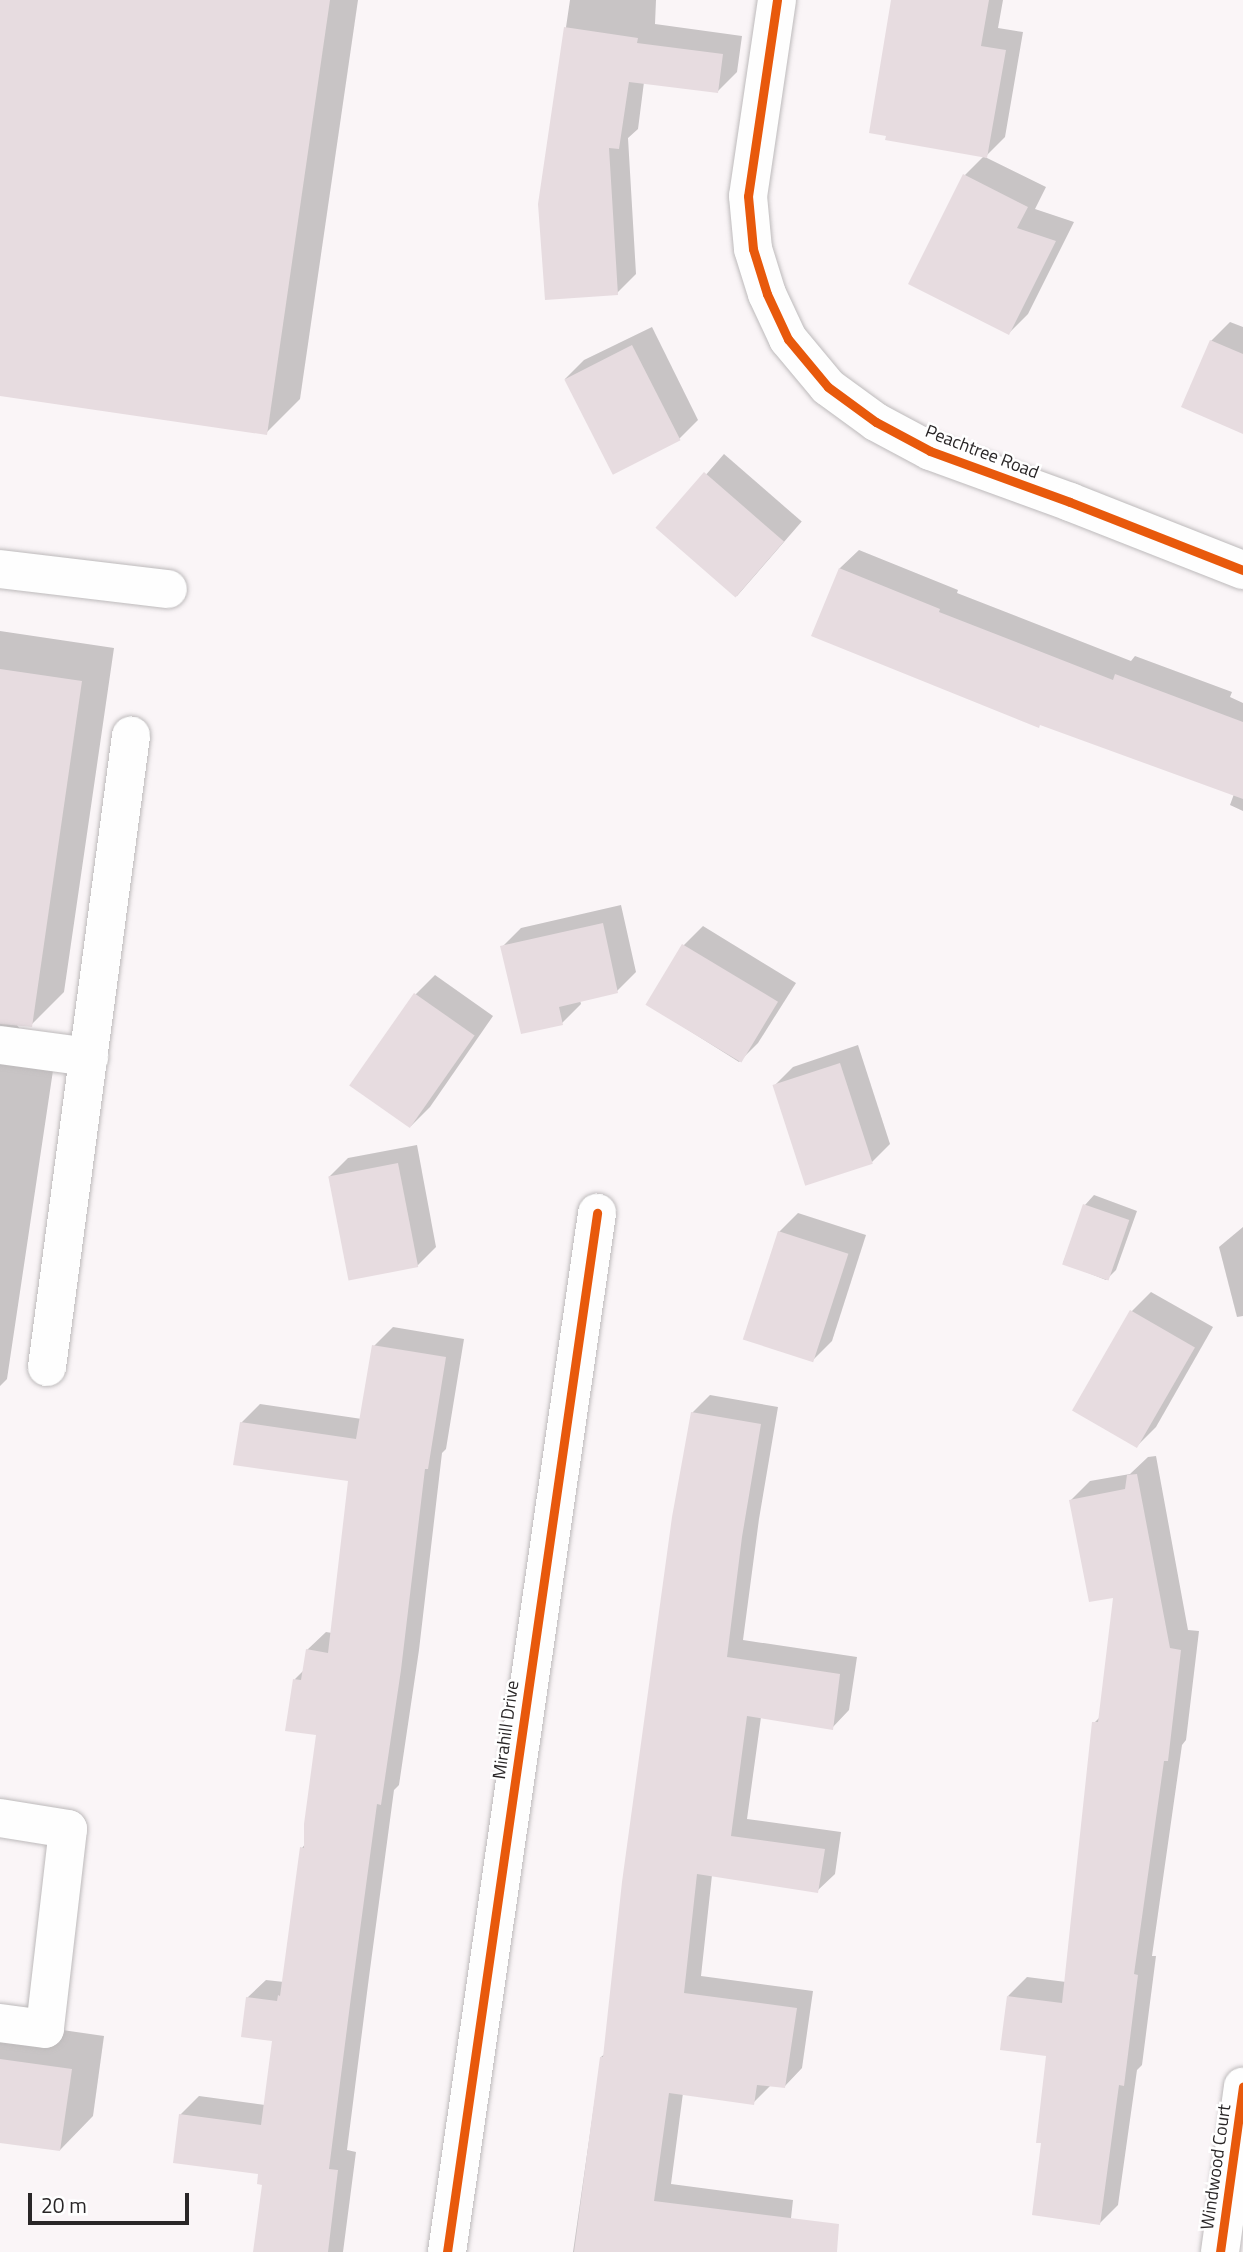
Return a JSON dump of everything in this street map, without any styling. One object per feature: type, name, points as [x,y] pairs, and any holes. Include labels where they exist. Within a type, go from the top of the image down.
[{"type":"street","name":"Peachtree Road","points":[[777,0],[748,197],[753,249],[767,294],[789,339],[828,387],[876,422],[930,451],[1243,570]]},
{"type":"street","points":[[0,569],[168,589]]},
{"type":"street","points":[[47,1367],[131,736]]},
{"type":"street","points":[[0,1045],[89,1057]]},
{"type":"street","name":"Mirahill Drive","points":[[447,2252],[597,1213]]},
{"type":"street","points":[[0,1818],[68,1829],[45,2029],[0,2023]]},
{"type":"street","name":"Windwood Court","points":[[1220,2252],[1243,2087]]},
{"type":"building","points":[[0,0],[330,0],[267,435],[0,396]]},
{"type":"building","points":[[891,0],[989,0],[981,46],[1006,50],[987,158],[885,140],[886,136],[869,133]]},
{"type":"building","points":[[564,27],[638,38],[637,43],[723,54],[718,93],[629,82],[619,149],[609,148],[618,295],[545,300],[538,204]]},
{"type":"building","points":[[963,174],[1028,207],[1017,228],[1056,241],[1009,335],[908,284]]},
{"type":"building","points":[[1210,340],[1243,354],[1243,434],[1181,407]]},
{"type":"building","points":[[632,345],[681,440],[613,475],[564,380]]},
{"type":"building","points":[[704,472],[784,542],[735,597],[655,528]]},
{"type":"building","points":[[839,568],[940,609],[939,612],[1113,680],[1115,674],[1243,722],[1243,799],[1040,725],[1039,728],[811,636]]},
{"type":"building","points":[[0,669],[82,681],[32,1027],[0,1024]]},
{"type":"building","points":[[603,923],[618,993],[559,1007],[563,1025],[521,1034],[500,946]]},
{"type":"building","points":[[682,944],[778,1002],[741,1063],[645,1005]]},
{"type":"building","points":[[414,993],[475,1035],[410,1128],[349,1086]]},
{"type":"building","points":[[840,1063],[873,1164],[805,1186],[772,1085]]},
{"type":"building","points":[[398,1163],[418,1267],[349,1281],[328,1177]]},
{"type":"building","points":[[1083,1204],[1129,1220],[1108,1280],[1062,1265]]},
{"type":"building","points":[[778,1231],[848,1254],[813,1362],[743,1339]]},
{"type":"building","points":[[1130,1310],[1195,1348],[1137,1448],[1072,1410]]},
{"type":"building","points":[[372,1345],[446,1357],[428,1469],[425,1469],[401,1670],[381,1805],[377,1804],[351,1997],[329,2169],[338,2170],[328,2252],[253,2252],[262,2185],[257,2184],[258,2174],[173,2163],[179,2114],[261,2125],[272,2041],[241,2037],[246,1997],[277,2001],[278,1995],[280,1996],[300,1847],[304,1848],[304,1824],[316,1735],[285,1731],[293,1679],[301,1680],[306,1649],[328,1653],[348,1481],[233,1465],[240,1422],[356,1439]]},
{"type":"building","points":[[691,1412],[761,1424],[742,1537],[727,1657],[840,1674],[833,1730],[747,1716],[731,1836],[825,1849],[818,1893],[697,1874],[684,1993],[797,2008],[785,2088],[757,2085],[754,2105],[669,2093],[654,2201],[839,2224],[837,2252],[574,2252],[600,2057],[603,2057],[622,1882],[672,1517]]},
{"type":"building","points":[[1137,1474],[1170,1648],[1181,1650],[1168,1761],[1164,1761],[1134,1974],[1138,1975],[1124,2086],[1119,2085],[1100,2225],[1032,2215],[1041,2143],[1036,2143],[1046,2056],[1000,2050],[1007,1996],[1062,2003],[1092,1722],[1098,1722],[1113,1598],[1089,1602],[1069,1500],[1125,1489],[1127,1475]]},
{"type":"building","points":[[0,2059],[72,2069],[60,2151],[0,2143]]},
{"type":"cycle path","points":[[777,0],[748,196],[753,249],[767,294],[788,339],[828,387],[876,422],[930,451],[1243,570]]},
{"type":"cycle path","points":[[447,2252],[597,1213]]},
{"type":"cycle path","points":[[1220,2252],[1243,2087]]}]
